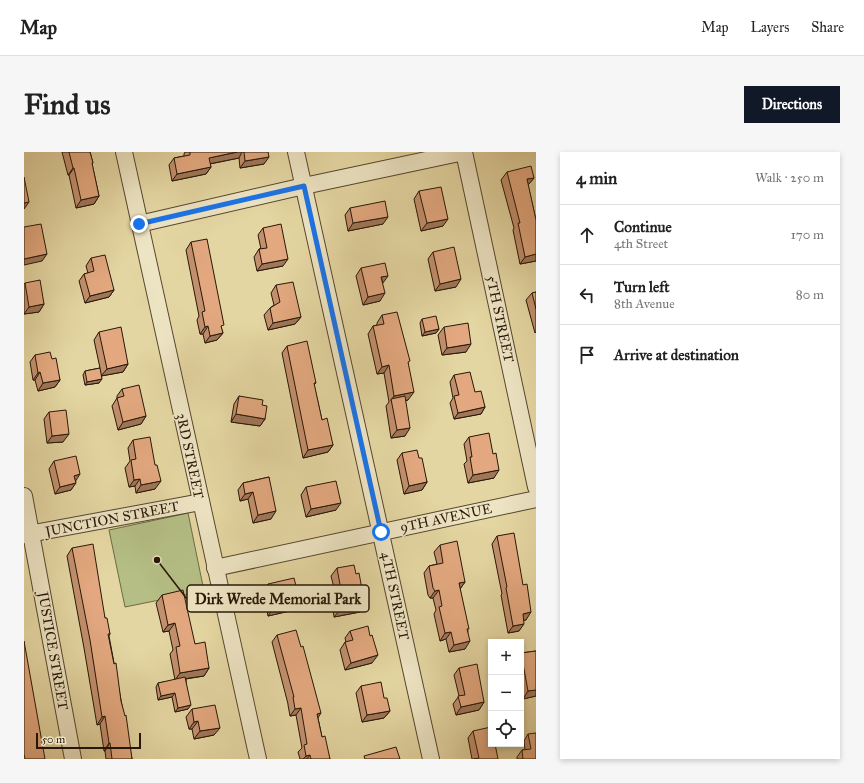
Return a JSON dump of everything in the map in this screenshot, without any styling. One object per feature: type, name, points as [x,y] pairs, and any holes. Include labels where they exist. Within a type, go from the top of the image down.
[{"type":"street","name":"3RD STREET","points":[[124,152],[258,759]]},
{"type":"street","name":"4TH STREET","points":[[296,152],[431,759]]},
{"type":"street","points":[[139,224],[304,186],[464,152]]},
{"type":"street","name":"5TH STREET","points":[[464,152],[536,487]]},
{"type":"street","name":"JUSTICE STREET","points":[[24,496],[28,535],[73,759]]},
{"type":"street","name":"9TH AVENUE","points":[[216,568],[536,499]]},
{"type":"street","name":"JUNCTION STREET","points":[[28,535],[201,502]]},
{"type":"green space","points":[[188,513],[204,591],[125,607],[109,530]]},
{"type":"building","points":[[69,152],[90,152],[99,196],[81,200]]},
{"type":"building","points":[[190,152],[237,152],[209,158],[211,167],[177,174],[174,158],[190,155]]},
{"type":"building","points":[[244,152],[268,152],[269,157],[245,161]]},
{"type":"building","points":[[531,166],[534,178],[527,179],[536,220],[536,254],[525,257],[518,223],[520,223],[507,172]]},
{"type":"building","points":[[24,177],[29,202],[24,203]]},
{"type":"building","points":[[441,187],[448,219],[427,223],[419,191]]},
{"type":"building","points":[[385,201],[388,217],[353,223],[350,208]]},
{"type":"building","points":[[41,224],[47,254],[24,259],[24,227]]},
{"type":"building","points":[[281,224],[288,259],[262,264],[259,249],[267,248],[263,228]]},
{"type":"building","points":[[207,239],[224,325],[221,326],[223,333],[210,336],[208,326],[205,327],[202,312],[205,311],[191,242]]},
{"type":"building","points":[[454,247],[461,279],[440,284],[433,252]]},
{"type":"building","points":[[105,255],[114,290],[90,296],[84,274],[94,271],[91,258]]},
{"type":"building","points":[[385,263],[388,276],[381,277],[385,293],[368,297],[361,268]]},
{"type":"building","points":[[40,280],[44,304],[29,307],[25,283]]},
{"type":"building","points":[[293,282],[301,317],[273,323],[270,308],[280,302],[276,285]]},
{"type":"building","points":[[536,292],[536,309],[532,293]]},
{"type":"building","points":[[397,312],[410,361],[408,362],[414,392],[394,396],[389,365],[382,367],[373,326],[384,324],[382,315]]},
{"type":"building","points":[[436,316],[439,329],[425,332],[422,319]]},
{"type":"building","points":[[468,323],[471,344],[447,348],[444,327]]},
{"type":"building","points":[[121,327],[128,364],[107,369],[99,332]]},
{"type":"building","points":[[307,341],[322,420],[327,418],[333,445],[308,450],[287,346]]},
{"type":"building","points":[[50,352],[52,359],[56,358],[60,380],[43,383],[40,372],[38,373],[35,355]]},
{"type":"building","points":[[100,368],[102,379],[87,382],[85,371]]},
{"type":"building","points":[[470,372],[475,392],[481,391],[485,407],[458,413],[454,396],[459,395],[454,375]]},
{"type":"building","points":[[139,385],[146,416],[123,422],[117,398],[124,396],[122,389]]},
{"type":"building","points":[[239,396],[263,400],[262,405],[267,406],[265,419],[236,414]]},
{"type":"building","points":[[405,396],[410,428],[397,430],[391,399]]},
{"type":"building","points":[[66,410],[69,434],[52,436],[49,412]]},
{"type":"building","points":[[489,433],[493,454],[496,453],[499,470],[473,475],[469,437]]},
{"type":"building","points":[[150,437],[155,465],[157,465],[161,481],[141,485],[140,479],[134,480],[131,460],[136,459],[133,440]]},
{"type":"building","points":[[417,450],[419,458],[422,458],[427,482],[409,486],[402,453]]},
{"type":"building","points":[[76,456],[80,474],[74,476],[76,483],[60,487],[54,461]]},
{"type":"building","points":[[269,477],[276,511],[258,515],[253,492],[245,494],[243,483]]},
{"type":"building","points":[[336,481],[341,503],[311,509],[306,487]]},
{"type":"building","points":[[514,533],[523,585],[527,584],[531,612],[523,614],[524,624],[513,626],[497,536]]},
{"type":"building","points":[[457,541],[465,582],[459,583],[469,629],[467,629],[470,641],[454,645],[451,632],[445,633],[439,607],[442,606],[439,590],[435,591],[433,588],[429,566],[443,563],[440,545]]},
{"type":"building","points":[[93,544],[105,618],[107,618],[110,634],[108,634],[114,664],[116,663],[121,701],[125,716],[126,715],[132,759],[112,759],[105,716],[102,717],[90,640],[72,548]]},
{"type":"building","points":[[354,565],[356,574],[359,573],[365,605],[340,610],[336,591],[341,590],[337,568]]},
{"type":"building","points":[[294,578],[300,602],[273,608],[268,584]]},
{"type":"building","points":[[183,590],[195,644],[205,642],[209,668],[180,673],[176,647],[180,646],[175,623],[168,625],[162,595]]},
{"type":"building","points":[[368,626],[370,636],[372,635],[378,655],[351,663],[345,642],[353,640],[350,631]]},
{"type":"building","points":[[296,630],[301,647],[303,646],[321,713],[317,714],[322,737],[325,736],[330,759],[311,759],[310,755],[306,756],[304,745],[307,744],[301,708],[295,709],[294,697],[277,635]]},
{"type":"building","points":[[24,641],[45,759],[25,759],[24,754]]},
{"type":"building","points":[[536,651],[536,690],[528,691],[524,669],[524,653]]},
{"type":"building","points":[[477,664],[484,702],[461,707],[458,696],[465,695],[459,668]]},
{"type":"building","points":[[185,677],[191,705],[178,708],[175,693],[161,696],[158,683]]},
{"type":"building","points":[[381,682],[384,698],[387,698],[390,711],[367,715],[361,686]]},
{"type":"building","points":[[215,705],[220,728],[200,731],[198,721],[194,722],[192,709]]},
{"type":"building","points":[[488,728],[488,747],[496,747],[498,759],[474,759],[479,758],[473,731]]},
{"type":"building","points":[[536,733],[536,759],[523,759],[522,750],[531,749],[528,734]]},
{"type":"building","points":[[396,747],[400,759],[365,759],[364,756]]},
{"type":"place","name":"Dirk Wrede Memorial Park","points":[[157,560]]},
{"type":"route","points":[[139,224],[304,186],[381,532]]}]
